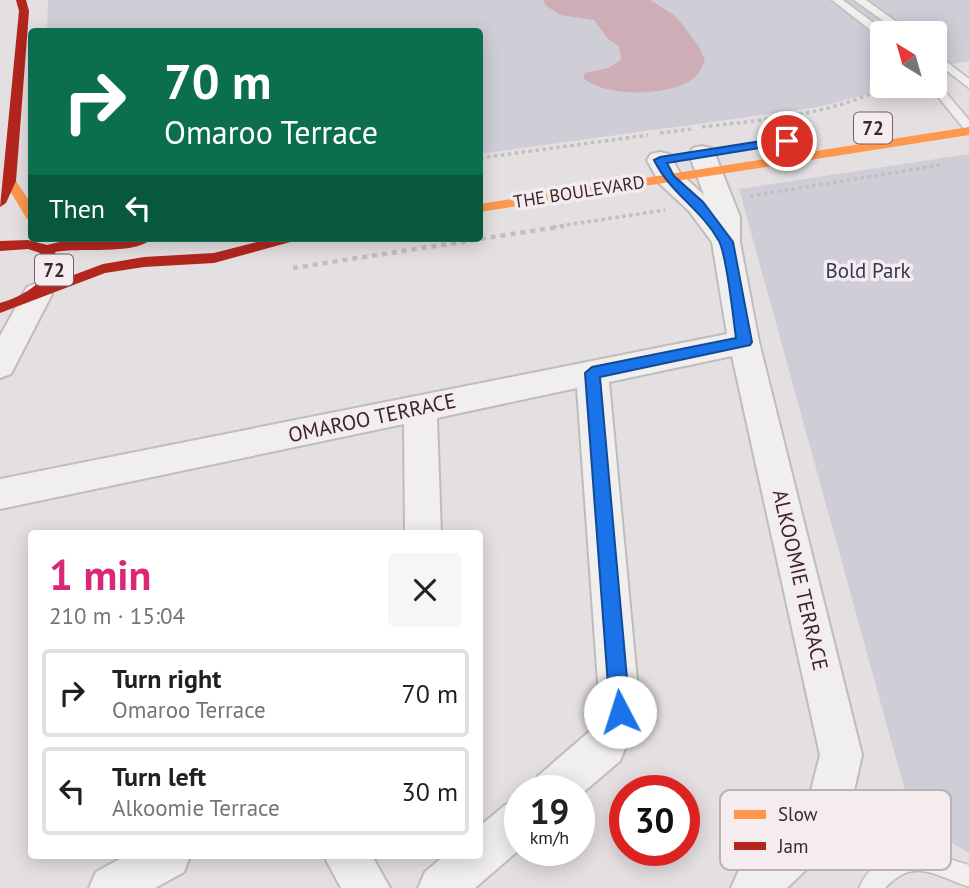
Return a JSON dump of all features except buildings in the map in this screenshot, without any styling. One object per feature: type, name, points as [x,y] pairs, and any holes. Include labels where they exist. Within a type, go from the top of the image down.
[{"type":"main road","points":[[21,0],[24,11],[3,188],[28,212]]},
{"type":"main road","name":"THE BOULEVARD","points":[[483,207],[659,167],[962,121]]},
{"type":"main road","name":"72","points":[[0,246],[105,246],[132,242]]},
{"type":"main road","name":"72","points":[[0,308],[15,305],[39,292],[62,286],[103,269],[144,262],[214,258],[274,242]]},
{"type":"main road","name":"72","points":[[39,292],[50,279],[54,268],[52,258],[42,245]]},
{"type":"street","name":"ALKOOMIE TERRACE","points":[[709,159],[710,203],[726,242],[744,342],[841,755],[833,790]]},
{"type":"street","name":"ALKOOMIE TERRACE","points":[[659,167],[710,203]]},
{"type":"street","points":[[0,366],[39,292]]},
{"type":"street","name":"OMAROO TERRACE","points":[[0,494],[744,342]]},
{"type":"street","points":[[571,775],[605,746],[620,712],[592,373]]},
{"type":"street","points":[[420,408],[423,530]]},
{"type":"street","points":[[483,852],[504,834]]},
{"type":"street","points":[[112,888],[164,859]]},
{"type":"street","points":[[348,859],[368,888]]},
{"type":"street","points":[[441,888],[474,859]]},
{"type":"street","name":"ALKOOMIE TERRACE","points":[[754,888],[773,870]]},
{"type":"lane","points":[[837,0],[870,25]]},
{"type":"lane","points":[[859,0],[890,21]]},
{"type":"lane","points":[[947,66],[969,85]]},
{"type":"lane","points":[[944,98],[962,121]]},
{"type":"lane","points":[[870,888],[887,870]]},
{"type":"lane","points":[[950,870],[969,876]]},
{"type":"path","points":[[483,158],[822,111],[870,97]]},
{"type":"path","points":[[483,238],[942,164]]},
{"type":"path","points":[[281,270],[460,242]]},
{"type":"green space","points":[[48,0],[969,0],[969,61],[947,65],[947,21],[870,21],[870,91],[864,95],[819,107],[483,154],[483,28],[47,28]]},
{"type":"green space","name":"Bold Park","points":[[969,154],[969,853],[951,842],[951,790],[905,790],[739,189]]},
{"type":"shaded area","points":[[544,0],[650,0],[674,15],[700,48],[705,61],[691,80],[677,87],[650,92],[605,89],[583,78],[585,73],[608,68],[621,60],[619,46],[608,39],[594,20],[560,15],[545,5]]},
{"type":"traffic: slow","points":[[483,208],[969,131]]},
{"type":"traffic: slow","points":[[10,181],[28,210]]},
{"type":"traffic: jam","points":[[0,203],[10,181],[24,11],[21,0]]},
{"type":"traffic: jam","points":[[45,250],[68,245],[105,246],[130,242]]},
{"type":"traffic: jam","points":[[41,291],[62,286],[103,269],[144,262],[214,258],[274,242]]},
{"type":"traffic: jam","points":[[0,246],[38,246],[45,250],[52,260],[51,273],[44,285],[21,301],[0,308]]},
{"type":"route","points":[[620,712],[592,373],[744,342],[726,242],[699,205],[669,178],[660,160],[787,141]]}]
